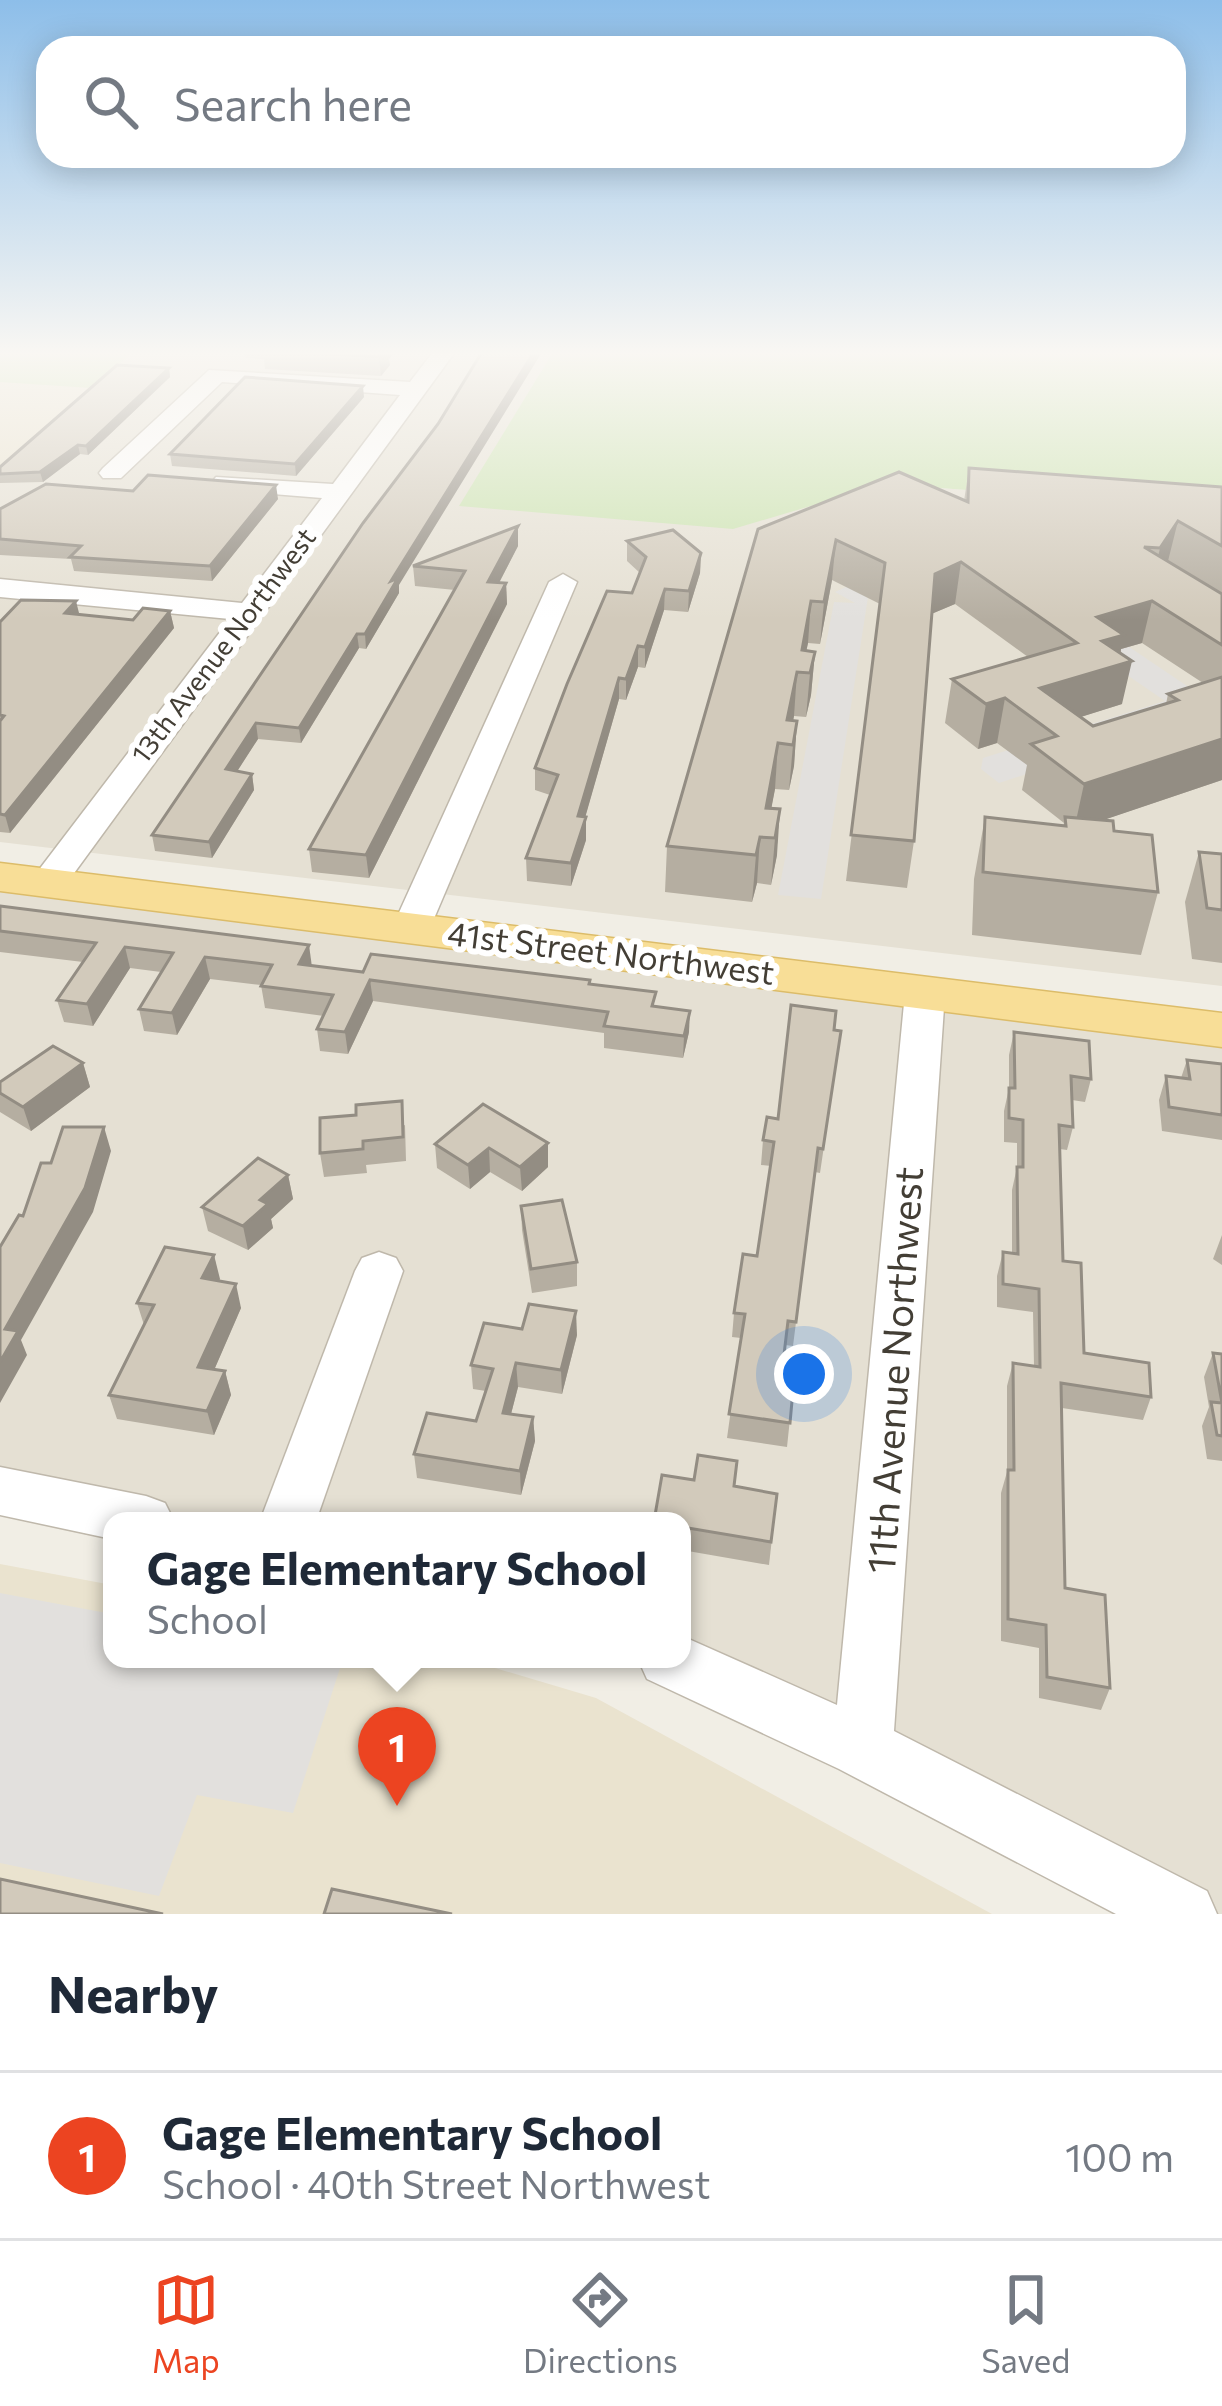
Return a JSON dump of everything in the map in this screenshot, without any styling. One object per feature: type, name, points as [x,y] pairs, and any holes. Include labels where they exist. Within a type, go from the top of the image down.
[{"type":"main road","name":"41st Street Northwest","points":[[0,877],[1222,1030]]},
{"type":"street","points":[[146,441],[112,473],[156,476]]},
{"type":"street","name":"13th Avenue Northwest","points":[[48,883],[377,441]]},
{"type":"street","points":[[199,480],[339,492]]},
{"type":"street","points":[[411,928],[563,582]]},
{"type":"street","points":[[0,588],[248,612]]},
{"type":"street","name":"11th Avenue Northwest","points":[[861,1747],[871,1684],[925,993]]},
{"type":"street","points":[[291,1512],[380,1271]]},
{"type":"street","points":[[0,1491],[103,1512]]},
{"type":"street","points":[[688,1668],[861,1747],[1184,1914]]},
{"type":"shaded area","points":[[0,441],[30,441],[0,467]]},
{"type":"shaded area","points":[[31,441],[499,441],[460,506],[885,484],[1222,509],[1222,986],[0,842],[0,468]]},
{"type":"shaded area","points":[[941,544],[1222,562],[1222,576],[962,555],[868,597],[821,899],[778,895],[834,602],[855,603],[835,592]]},
{"type":"shaded area","points":[[1058,599],[1196,692],[1192,720],[999,783],[981,769],[983,758],[1165,701],[1028,607]]},
{"type":"shaded area","points":[[0,891],[1222,1046],[1222,1914],[1184,1914],[691,1664],[691,1512],[103,1512],[0,1491]]},
{"type":"shaded area","points":[[0,1564],[103,1583],[103,1668],[495,1668],[596,1698],[992,1914],[0,1914]]},
{"type":"shaded area","points":[[0,1593],[103,1612],[103,1668],[340,1668],[293,1813],[197,1795],[159,1896],[0,1863]]},
{"type":"green space","points":[[498,441],[1222,441],[1222,509],[885,484],[733,529],[459,506]]},
{"type":"building","points":[[29,441],[91,441],[40,472],[0,474],[0,467]]},
{"type":"building","points":[[182,441],[315,441],[295,464],[170,454]]},
{"type":"building","points":[[425,441],[478,441],[391,581],[398,578],[365,634],[357,634],[299,728],[256,723],[226,769],[252,774],[209,842],[152,835],[363,523]]},
{"type":"building","points":[[969,468],[1222,487],[1222,546],[1178,521],[1160,548],[1144,547],[1222,594],[1222,645],[1152,601],[1097,617],[1124,635],[1102,641],[1132,661],[1040,688],[1093,726],[1178,700],[1168,694],[1222,677],[1222,739],[1084,784],[1031,744],[1057,736],[1005,698],[986,704],[952,679],[1077,643],[961,562],[935,574],[914,841],[851,835],[885,563],[836,540],[824,602],[811,601],[802,650],[815,652],[810,673],[797,672],[787,720],[797,721],[793,745],[778,743],[766,808],[780,809],[775,838],[760,837],[756,855],[667,846],[758,529],[899,472],[968,502]]},
{"type":"building","points":[[148,475],[276,485],[210,566],[70,557],[81,546],[0,539],[0,509],[46,484],[133,491]]},
{"type":"building","points":[[518,526],[488,582],[506,583],[366,855],[309,849],[465,571],[413,566]]},
{"type":"building","points":[[673,530],[701,553],[689,591],[665,589],[645,647],[638,646],[626,679],[619,678],[578,816],[586,817],[571,863],[526,858],[558,775],[535,768],[567,684],[607,591],[632,593],[646,557],[627,541]]},
{"type":"building","points":[[21,600],[76,601],[65,613],[133,620],[143,608],[170,611],[5,815],[0,814],[0,721],[4,716],[0,715],[0,622]]},
{"type":"building","points":[[985,817],[1066,826],[1065,817],[1113,821],[1114,831],[1152,835],[1158,892],[983,872]]},
{"type":"building","points":[[1199,852],[1222,854],[1222,910],[1207,908]]},
{"type":"building","points":[[0,906],[309,945],[299,964],[363,972],[371,954],[590,980],[589,984],[656,992],[652,1006],[690,1011],[684,1036],[604,1026],[608,1012],[370,980],[345,1032],[317,1029],[333,995],[261,986],[272,965],[205,957],[172,1013],[139,1009],[173,953],[125,947],[87,1004],[57,1000],[96,943],[0,931]]},
{"type":"building","points":[[791,1005],[836,1011],[834,1030],[841,1031],[823,1149],[818,1148],[796,1322],[788,1321],[780,1388],[793,1390],[790,1423],[729,1414],[745,1314],[734,1313],[743,1254],[757,1256],[774,1142],[763,1140],[767,1117],[778,1119]]},
{"type":"building","points":[[1014,1032],[1089,1041],[1091,1079],[1071,1076],[1073,1127],[1059,1125],[1063,1261],[1081,1263],[1084,1353],[1149,1363],[1151,1397],[1061,1383],[1065,1588],[1105,1595],[1110,1688],[1047,1677],[1046,1625],[1008,1619],[1013,1363],[1040,1367],[1039,1289],[1003,1284],[1003,1252],[1018,1254],[1017,1167],[1023,1167],[1023,1120],[1009,1118],[1009,1088],[1015,1088]]},
{"type":"building","points":[[53,1046],[83,1063],[23,1107],[0,1093],[0,1082]]},
{"type":"building","points":[[1187,1060],[1222,1064],[1222,1115],[1169,1107],[1166,1076],[1190,1079]]},
{"type":"building","points":[[402,1101],[403,1137],[363,1141],[363,1149],[320,1153],[320,1118],[356,1115],[356,1105]]},
{"type":"building","points":[[483,1104],[548,1143],[520,1167],[489,1148],[468,1165],[435,1144]]},
{"type":"building","points":[[63,1127],[104,1127],[85,1188],[5,1329],[18,1331],[0,1362],[0,1247],[19,1215],[23,1216],[41,1163],[51,1163]]},
{"type":"building","points":[[258,1158],[288,1175],[260,1200],[268,1204],[243,1226],[202,1207]]},
{"type":"building","points":[[562,1200],[577,1262],[531,1269],[521,1206]]},
{"type":"building","points":[[165,1247],[214,1255],[202,1278],[236,1284],[198,1367],[225,1371],[207,1411],[109,1395],[154,1305],[137,1303]]},
{"type":"building","points":[[529,1304],[576,1311],[561,1370],[516,1363],[503,1413],[533,1417],[520,1471],[414,1454],[427,1413],[476,1421],[493,1369],[471,1365],[484,1323],[522,1329]]},
{"type":"building","points":[[1213,1353],[1222,1354],[1222,1403]]},
{"type":"building","points":[[1211,1402],[1222,1403],[1222,1436],[1217,1435]]},
{"type":"building","points":[[698,1455],[737,1461],[734,1486],[777,1494],[771,1542],[691,1529],[691,1512],[656,1512],[662,1475],[694,1480]]},
{"type":"building","points":[[0,1879],[163,1914],[0,1914]]},
{"type":"building","points":[[332,1889],[452,1914],[324,1914]]},
{"type":"place","name":"Gage Elementary School","points":[[397,1806]]}]
